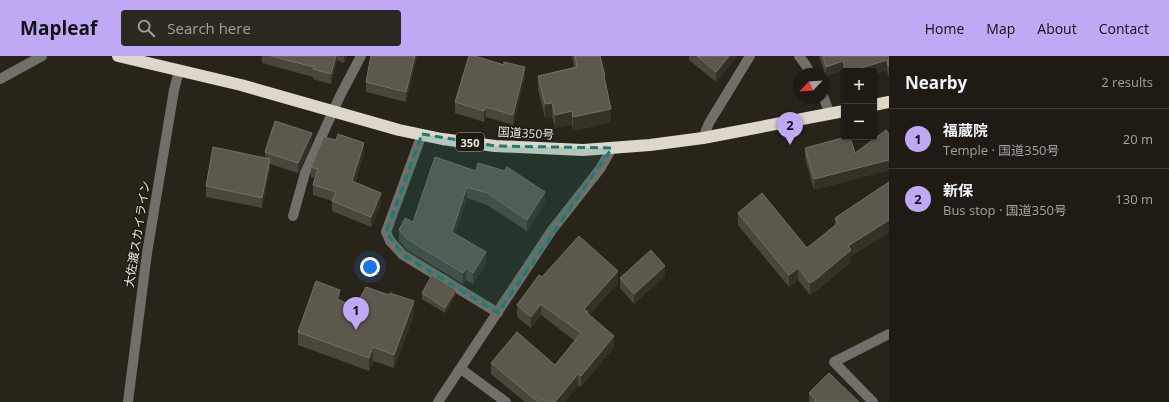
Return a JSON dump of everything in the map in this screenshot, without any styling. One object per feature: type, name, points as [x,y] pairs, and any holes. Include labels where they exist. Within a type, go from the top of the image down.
[{"type":"highway","name":"国道350号","points":[[118,56],[240,85],[398,130],[495,146],[570,150],[650,145],[703,138],[841,112]]},
{"type":"highway","points":[[877,104],[889,102]]},
{"type":"street","points":[[0,79],[42,56]]},
{"type":"street","points":[[294,216],[305,173],[340,96],[361,56]]},
{"type":"street","points":[[703,138],[709,123],[750,56]]},
{"type":"street","points":[[799,56],[807,68]]},
{"type":"street","name":"大佐渡スカイライン","points":[[128,402],[147,253],[173,98],[179,71]]},
{"type":"street","points":[[826,104],[830,114]]},
{"type":"street","points":[[422,134],[386,232],[390,241],[403,255],[498,313]]},
{"type":"street","points":[[438,402],[552,230],[600,169],[612,148]]},
{"type":"street","points":[[873,402],[834,362],[889,334]]},
{"type":"street","points":[[460,369],[506,402]]},
{"type":"highlighted area","points":[[422,134],[495,146],[612,148],[498,313],[403,255],[386,232]]},
{"type":"building","points":[[271,56],[336,56],[331,74],[313,69],[314,67]]},
{"type":"building","points":[[371,56],[415,56],[406,92],[366,82]]},
{"type":"building","points":[[469,56],[475,56],[504,65],[504,62],[525,67],[513,115],[486,107],[484,111],[455,102]]},
{"type":"building","points":[[575,56],[600,56],[611,109],[573,117],[572,111],[555,115],[552,103],[545,104],[538,76],[577,67]]},
{"type":"building","points":[[697,56],[729,56],[716,72]]},
{"type":"building","points":[[823,56],[889,56],[889,66],[887,60],[862,68],[845,68],[843,61],[826,67]]},
{"type":"building","points":[[275,121],[312,133],[298,163],[265,152]]},
{"type":"building","points":[[886,130],[889,134],[889,160],[814,179],[805,148],[841,138],[841,140],[851,140],[855,153],[873,140],[877,140],[877,137]]},
{"type":"building","points":[[338,134],[364,143],[352,181],[381,193],[371,217],[332,201],[336,192],[313,185],[318,169],[311,167],[324,137],[336,140]]},
{"type":"building","points":[[213,147],[270,159],[262,198],[206,186]]},
{"type":"building","points":[[435,157],[476,171],[478,163],[505,171],[507,167],[545,192],[527,220],[487,193],[467,187],[452,232],[486,252],[473,273],[466,268],[463,273],[407,239],[399,230],[405,218],[413,222]]},
{"type":"building","points":[[889,182],[889,220],[848,246],[851,250],[810,283],[798,268],[789,275],[738,213],[762,193],[807,248],[838,223],[835,218]]},
{"type":"building","points":[[579,236],[618,271],[584,309],[614,336],[581,376],[578,374],[555,402],[545,402],[542,399],[538,402],[491,363],[517,332],[555,365],[581,333],[541,304],[531,317],[517,305],[539,275],[542,277]]},
{"type":"building","points":[[651,250],[665,266],[634,294],[620,278]]},
{"type":"building","points":[[432,275],[456,290],[445,308],[422,293]]},
{"type":"building","points":[[316,281],[340,290],[337,299],[355,307],[366,287],[389,295],[390,293],[414,301],[394,355],[373,347],[369,358],[298,332]]},
{"type":"building","points":[[829,373],[859,402],[814,402],[816,400],[809,393]]},
{"type":"place","name":"新保","points":[[790,145]]},
{"type":"place","name":"福蔵院","points":[[356,330]]}]
